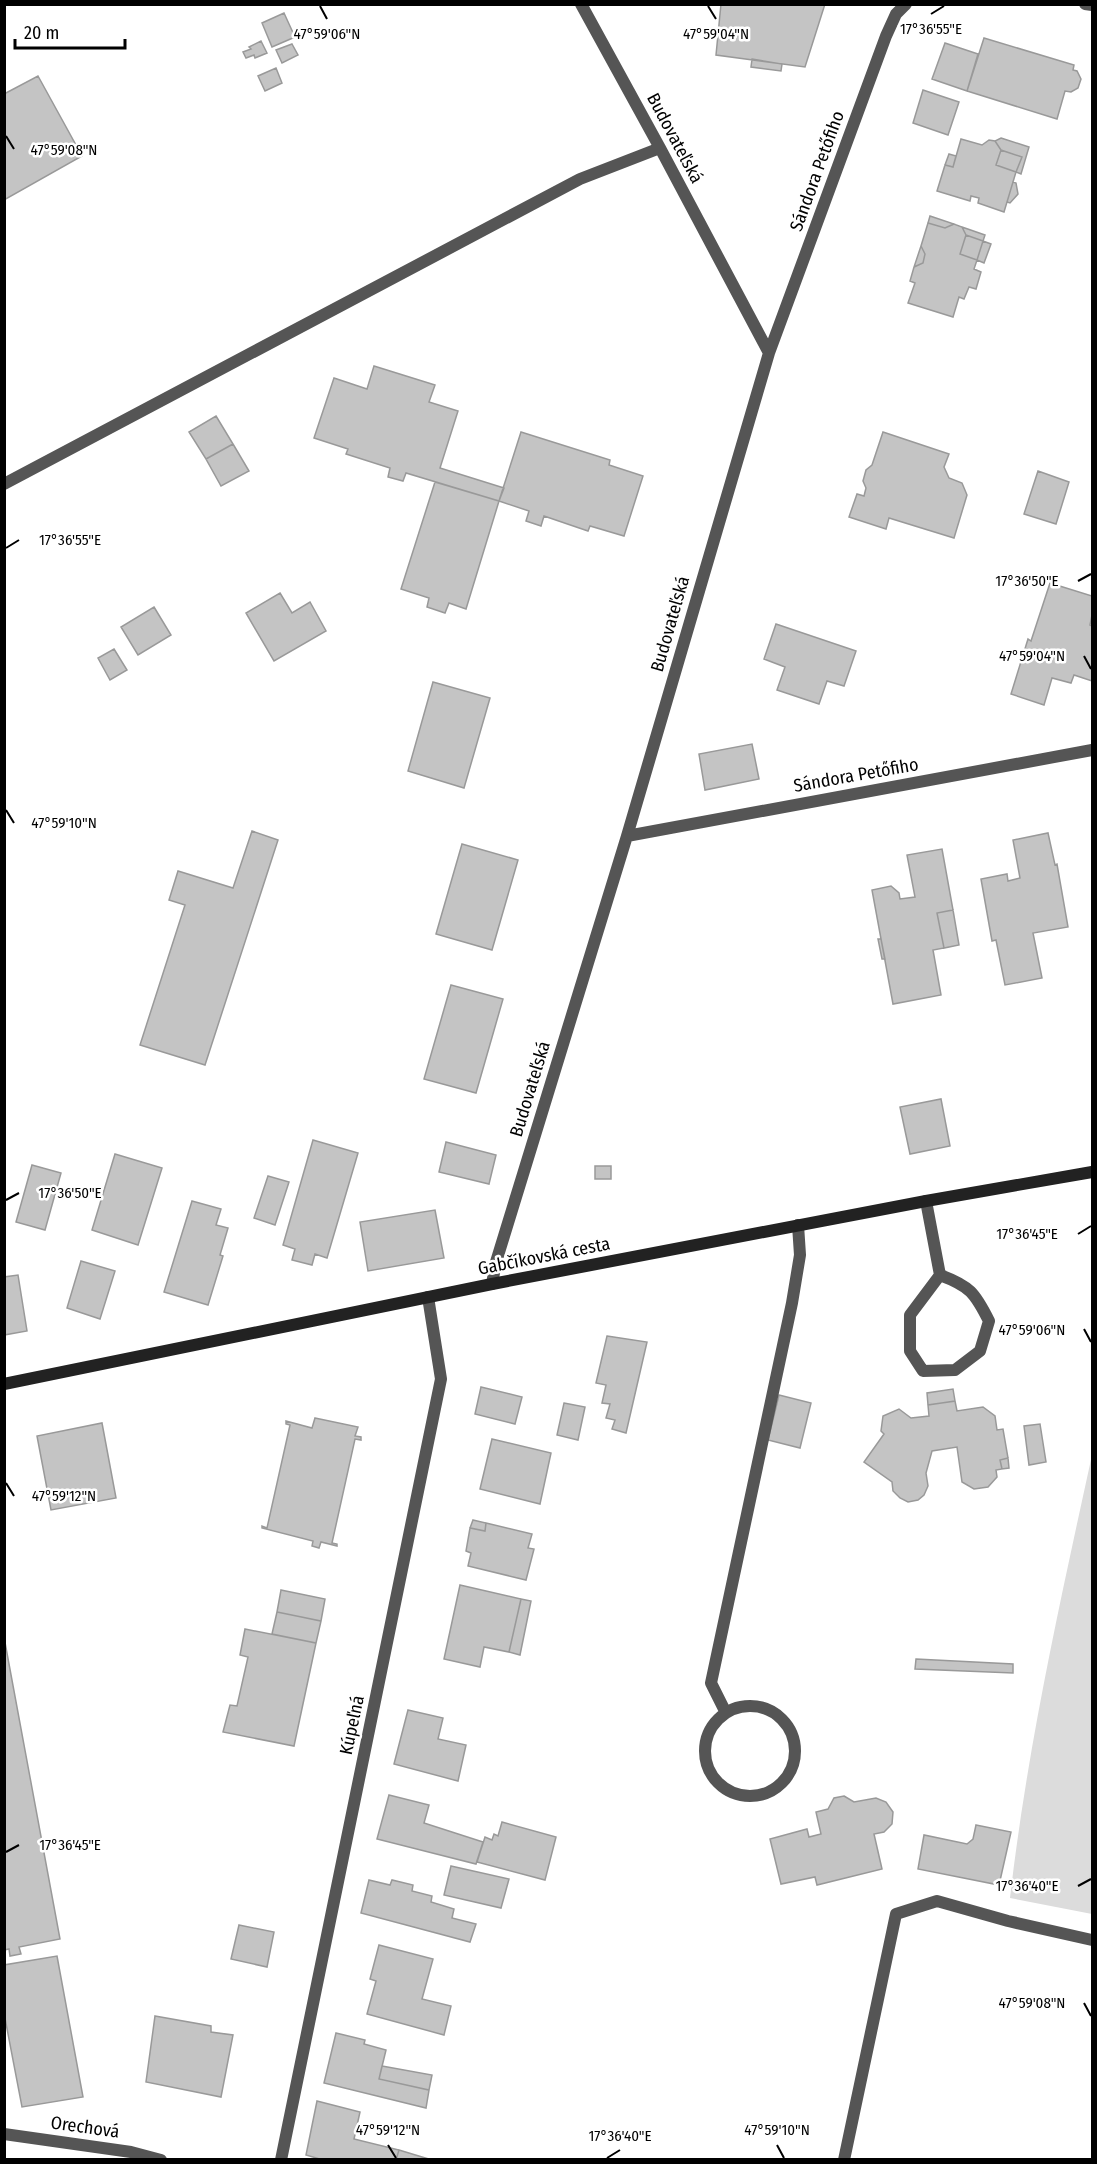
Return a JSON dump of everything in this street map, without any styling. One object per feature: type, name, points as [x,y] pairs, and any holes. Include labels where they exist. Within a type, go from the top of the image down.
[{"type":"main road","name":"Gabčíkovská cesta","points":[[4,1384],[492,1284],[926,1201],[1092,1172]]},
{"type":"street","name":"Budovateľská","points":[[492,1284],[496,1262],[627,836],[769,353],[581,4]]},
{"type":"street","name":"Sándora Petőfiho","points":[[769,353],[886,36],[896,14],[906,4]]},
{"type":"street","points":[[1085,4],[1092,6]]},
{"type":"street","points":[[4,484],[579,179],[660,148]]},
{"type":"street","name":"Sándora Petőfiho","points":[[627,836],[1092,750]]},
{"type":"street","points":[[926,1201],[940,1275],[910,1315],[910,1351],[923,1371],[955,1370],[980,1350],[989,1321],[976,1295],[958,1282],[940,1275]]},
{"type":"street","points":[[726,1713],[711,1683],[792,1303],[800,1255],[798,1226]]},
{"type":"street","name":"Kúpeľná","points":[[281,2160],[441,1379],[428,1297]]},
{"type":"street","points":[[757,1706],[771,1711],[784,1721],[792,1734],[796,1750],[794,1766],[786,1780],[774,1790],[760,1796],[744,1797],[729,1792],[712,1775],[705,1753],[707,1737],[714,1723],[726,1713],[740,1707],[757,1706]]},
{"type":"street","points":[[844,2160],[896,1914],[937,1901],[1008,1921],[1092,1940]]},
{"type":"street","name":"Orechová","points":[[4,2134],[131,2152],[160,2160]]},
{"type":"shaded area","points":[[1092,1455],[1092,1914],[1010,1898],[1035,1731],[1056,1620]]},
{"type":"building","points":[[721,4],[825,4],[805,67],[716,55]]},
{"type":"building","points":[[284,13],[295,37],[272,47],[262,23]]},
{"type":"building","points":[[984,38],[1074,65],[1073,70],[1077,71],[1081,79],[1078,88],[1071,92],[1065,91],[1057,119],[967,91]]},
{"type":"building","points":[[261,41],[267,53],[255,58],[254,55],[246,58],[243,52]]},
{"type":"building","points":[[945,43],[978,54],[967,91],[932,79]]},
{"type":"building","points":[[292,44],[298,55],[282,63],[276,50]]},
{"type":"building","points":[[752,59],[782,64],[781,71],[751,67]]},
{"type":"building","points":[[276,68],[282,83],[265,91],[258,76]]},
{"type":"building","points":[[38,76],[82,156],[4,200],[4,94]]},
{"type":"building","points":[[923,90],[959,102],[948,135],[913,123]]},
{"type":"building","points":[[1001,138],[1029,147],[1021,174],[1016,172],[1022,157],[1001,150],[995,141]]},
{"type":"building","points":[[961,139],[982,145],[989,140],[995,141],[1001,150],[996,165],[1016,172],[1004,212],[978,203],[979,198],[971,196],[970,201],[937,191],[945,165],[953,167]]},
{"type":"building","points":[[1001,150],[1022,157],[1016,172],[996,165]]},
{"type":"building","points":[[949,154],[956,156],[953,167],[945,165]]},
{"type":"building","points":[[1013,182],[1016,183],[1018,194],[1010,203],[1007,202]]},
{"type":"building","points":[[930,216],[954,224],[945,228],[928,223]]},
{"type":"building","points":[[928,223],[945,228],[954,224],[962,227],[966,235],[960,254],[977,260],[974,269],[981,272],[976,289],[969,287],[964,299],[959,297],[953,317],[908,303],[915,283],[910,281],[914,267],[923,263],[925,254],[921,246]]},
{"type":"building","points":[[962,227],[985,235],[983,241],[966,235]]},
{"type":"building","points":[[966,235],[983,241],[977,260],[960,254]]},
{"type":"building","points":[[983,241],[991,244],[984,263],[977,260]]},
{"type":"building","points":[[921,246],[925,254],[923,263],[914,267]]},
{"type":"building","points":[[374,366],[435,385],[429,402],[458,411],[440,468],[504,488],[499,501],[406,473],[403,481],[388,477],[390,468],[346,454],[348,449],[314,438],[334,378],[367,389]]},
{"type":"building","points":[[216,416],[233,444],[206,459],[189,432]]},
{"type":"building","points":[[521,432],[610,460],[609,465],[643,476],[624,536],[590,526],[588,531],[544,516],[541,526],[526,521],[529,511],[499,501]]},
{"type":"building","points":[[883,432],[949,454],[944,467],[949,478],[962,483],[967,495],[954,538],[889,518],[886,529],[849,517],[857,494],[864,496],[866,488],[863,481],[866,470],[872,465]]},
{"type":"building","points":[[233,444],[249,471],[221,486],[206,459]]},
{"type":"building","points":[[1038,471],[1069,482],[1056,524],[1024,514]]},
{"type":"building","points":[[435,482],[499,501],[466,609],[449,603],[445,613],[427,607],[429,598],[401,589]]},
{"type":"building","points":[[1050,583],[1092,596],[1090,625],[1092,626],[1092,681],[1074,675],[1071,683],[1052,678],[1044,705],[1011,694],[1028,639],[1031,641]]},
{"type":"building","points":[[280,593],[292,613],[310,602],[326,631],[274,661],[246,613]]},
{"type":"building","points":[[154,607],[171,635],[138,655],[121,627]]},
{"type":"building","points":[[776,624],[856,651],[844,686],[827,681],[819,704],[777,690],[785,667],[764,659]]},
{"type":"building","points":[[114,649],[127,670],[110,680],[98,658]]},
{"type":"building","points":[[433,682],[490,698],[464,788],[408,771]]},
{"type":"building","points":[[752,744],[759,779],[705,790],[699,754]]},
{"type":"building","points":[[252,831],[278,840],[205,1065],[140,1045],[185,905],[169,900],[178,871],[233,888]]},
{"type":"building","points":[[1048,833],[1055,865],[1057,864],[1068,927],[1033,933],[1042,978],[1005,985],[996,940],[992,941],[981,879],[1007,874],[1008,881],[1020,878],[1013,840]]},
{"type":"building","points":[[462,844],[518,860],[492,950],[436,934]]},
{"type":"building","points":[[942,849],[953,910],[937,913],[944,948],[933,950],[941,995],[893,1004],[872,890],[891,886],[899,893],[900,899],[915,897],[907,855]]},
{"type":"building","points":[[953,910],[959,945],[944,948],[937,913]]},
{"type":"building","points":[[878,939],[881,939],[885,959],[882,959]]},
{"type":"building","points":[[451,985],[503,999],[476,1093],[424,1079]]},
{"type":"building","points":[[941,1099],[950,1146],[910,1154],[900,1107]]},
{"type":"building","points":[[313,1140],[358,1153],[327,1258],[315,1254],[312,1265],[292,1260],[295,1249],[283,1245]]},
{"type":"building","points":[[446,1142],[496,1155],[489,1184],[439,1172]]},
{"type":"building","points":[[115,1154],[162,1168],[138,1245],[92,1230]]},
{"type":"building","points":[[32,1165],[61,1173],[45,1230],[16,1222]]},
{"type":"building","points":[[595,1166],[611,1166],[611,1179],[595,1179]]},
{"type":"building","points":[[268,1176],[289,1182],[275,1225],[254,1218]]},
{"type":"building","points":[[192,1201],[221,1209],[216,1225],[228,1228],[220,1255],[223,1256],[208,1305],[164,1292]]},
{"type":"building","points":[[435,1210],[444,1258],[368,1271],[360,1222]]},
{"type":"building","points":[[81,1261],[115,1271],[100,1319],[67,1308]]},
{"type":"building","points":[[18,1275],[27,1331],[4,1335],[4,1277]]},
{"type":"building","points":[[607,1336],[647,1342],[626,1433],[612,1429],[615,1420],[606,1418],[610,1404],[602,1403],[606,1385],[596,1383]]},
{"type":"building","points":[[481,1387],[522,1397],[515,1424],[475,1414]]},
{"type":"building","points":[[953,1389],[955,1401],[928,1405],[927,1393]]},
{"type":"building","points":[[779,1395],[811,1403],[800,1448],[768,1440]]},
{"type":"building","points":[[955,1401],[957,1411],[983,1407],[995,1416],[997,1430],[1003,1429],[1008,1458],[1000,1460],[1002,1469],[996,1470],[997,1477],[988,1487],[974,1489],[962,1482],[957,1447],[932,1451],[926,1473],[928,1486],[924,1495],[918,1500],[908,1502],[900,1498],[893,1491],[892,1482],[864,1462],[884,1434],[881,1431],[883,1416],[899,1409],[911,1418],[929,1416],[928,1405]]},
{"type":"building","points":[[564,1403],[585,1407],[578,1440],[557,1435]]},
{"type":"building","points":[[315,1418],[358,1427],[355,1436],[361,1437],[361,1440],[355,1439],[332,1543],[337,1546],[321,1542],[319,1548],[312,1546],[313,1541],[262,1528],[262,1526],[267,1528],[290,1425],[286,1424],[286,1421],[312,1428]]},
{"type":"building","points":[[102,1423],[116,1498],[51,1510],[37,1436]]},
{"type":"building","points":[[1040,1424],[1046,1462],[1029,1465],[1024,1426]]},
{"type":"building","points":[[492,1439],[551,1453],[540,1504],[480,1489]]},
{"type":"building","points":[[1008,1458],[1009,1468],[1002,1469],[1000,1460]]},
{"type":"building","points":[[473,1520],[486,1523],[485,1531],[470,1528]]},
{"type":"building","points":[[486,1523],[532,1534],[528,1548],[534,1549],[526,1580],[468,1566],[471,1553],[466,1551],[470,1528],[485,1531]]},
{"type":"building","points":[[460,1585],[521,1599],[509,1652],[484,1647],[480,1667],[444,1659]]},
{"type":"building","points":[[281,1590],[325,1599],[321,1621],[277,1612]]},
{"type":"building","points":[[521,1599],[531,1601],[520,1655],[509,1652]]},
{"type":"building","points":[[277,1612],[321,1621],[316,1643],[272,1634]]},
{"type":"building","points":[[245,1629],[316,1643],[294,1746],[223,1732],[230,1705],[237,1706],[248,1657],[240,1655]]},
{"type":"building","points":[[4,1637],[60,1939],[19,1947],[21,1954],[10,1956],[9,1949],[4,1950]]},
{"type":"building","points":[[916,1659],[1013,1664],[1013,1673],[915,1669]]},
{"type":"building","points":[[408,1710],[443,1718],[438,1739],[466,1745],[458,1781],[394,1764]]},
{"type":"building","points":[[389,1795],[429,1805],[424,1823],[483,1842],[476,1864],[377,1839]]},
{"type":"building","points":[[844,1796],[854,1802],[876,1798],[886,1802],[893,1812],[892,1824],[884,1832],[874,1834],[882,1869],[817,1885],[815,1877],[781,1884],[770,1839],[807,1829],[809,1837],[821,1834],[816,1812],[828,1809],[834,1798]]},
{"type":"building","points":[[502,1822],[556,1837],[545,1880],[477,1862],[485,1837],[492,1840],[494,1834],[498,1836]]},
{"type":"building","points":[[976,1825],[1011,1832],[999,1885],[918,1869],[924,1835],[967,1844],[973,1839]]},
{"type":"building","points":[[451,1866],[509,1879],[501,1908],[444,1895]]},
{"type":"building","points":[[369,1880],[390,1885],[392,1880],[413,1885],[412,1891],[432,1896],[431,1902],[454,1909],[452,1918],[476,1924],[470,1942],[361,1913]]},
{"type":"building","points":[[239,1925],[274,1932],[267,1967],[231,1959]]},
{"type":"building","points":[[379,1945],[433,1959],[422,1999],[451,2006],[444,2035],[367,2014],[376,1981],[370,1979]]},
{"type":"building","points":[[57,1956],[83,2097],[22,2107],[4,2013],[4,1965]]},
{"type":"building","points":[[155,2016],[211,2026],[211,2032],[233,2035],[221,2097],[146,2082]]},
{"type":"building","points":[[336,2033],[365,2040],[364,2044],[386,2050],[379,2079],[429,2090],[426,2108],[324,2083]]},
{"type":"building","points":[[382,2066],[432,2075],[429,2090],[379,2079]]},
{"type":"building","points":[[317,2101],[360,2112],[354,2139],[399,2150],[396,2160],[323,2160],[306,2155]]},
{"type":"building","points":[[399,2150],[432,2160],[396,2160]]}]
